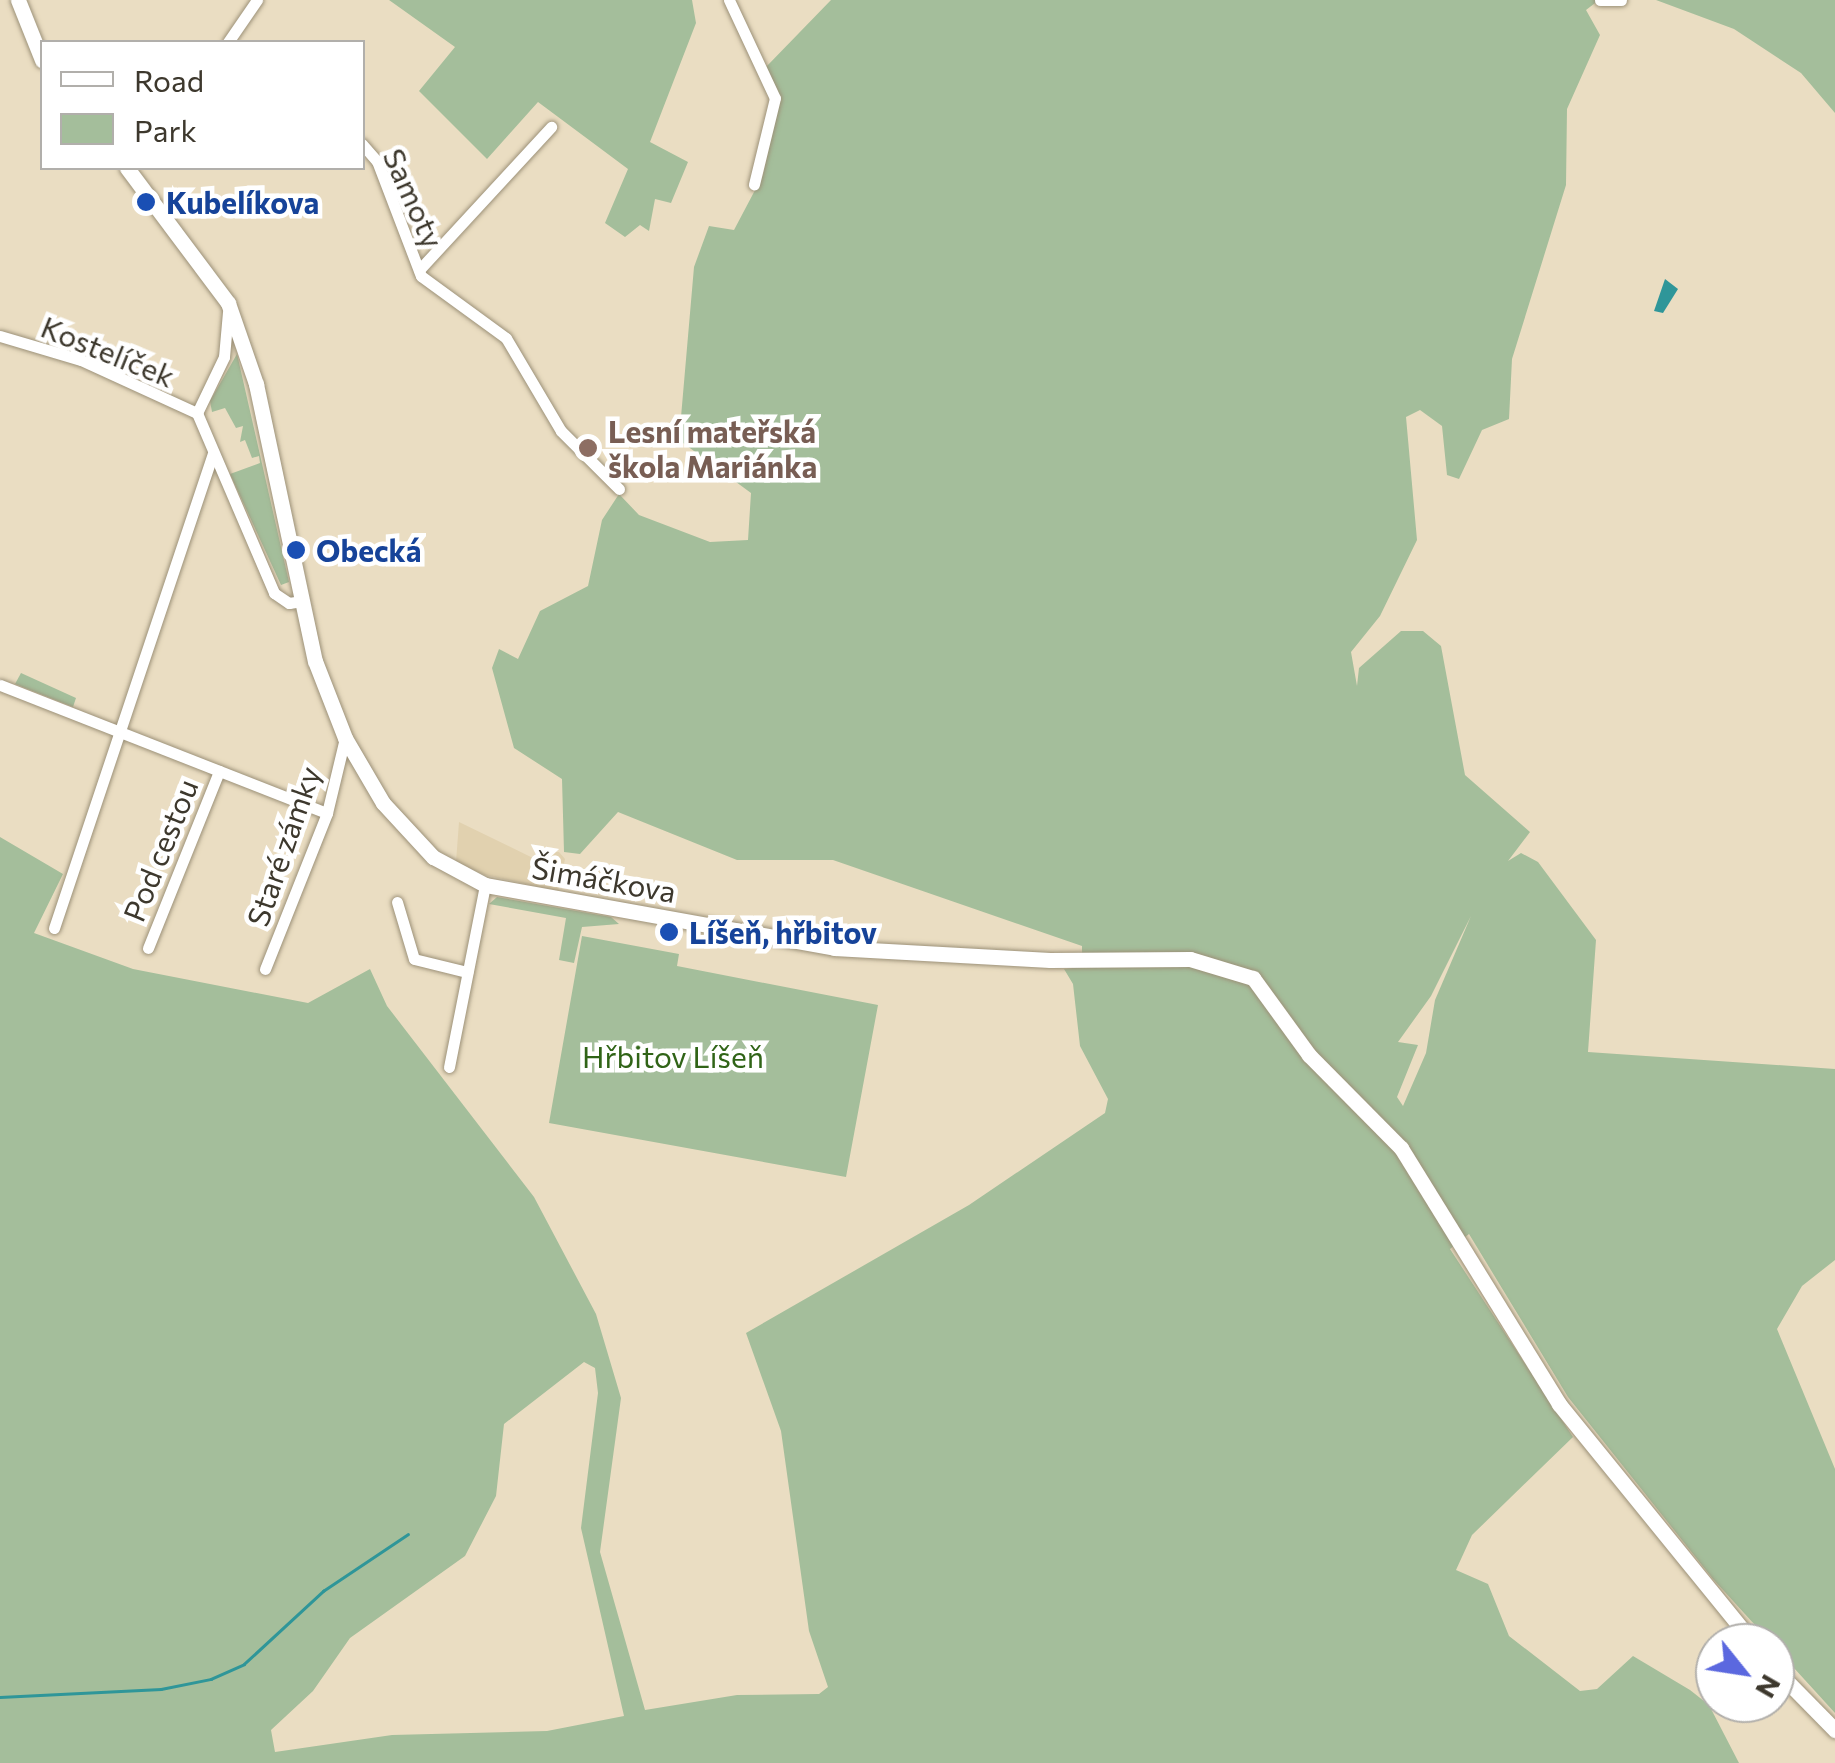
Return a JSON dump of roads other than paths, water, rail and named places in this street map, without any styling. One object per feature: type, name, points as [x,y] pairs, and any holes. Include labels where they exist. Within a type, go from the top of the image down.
[{"type":"street","points":[[18,0],[40,55]]},
{"type":"street","points":[[229,40],[256,0]]},
{"type":"street","points":[[729,0],[775,98],[754,184]]},
{"type":"street","points":[[1600,0],[1621,0]]},
{"type":"street","points":[[419,270],[551,127]]},
{"type":"street","name":"Samoty","points":[[365,147],[377,161],[419,270],[506,338],[561,430],[619,490]]},
{"type":"street","name":"Šimáčkova","points":[[128,170],[228,303],[256,384],[315,661],[345,738],[406,832],[433,858],[485,885],[834,948],[1063,960],[1190,959],[1230,968],[1269,992],[1309,1055],[1401,1148],[1559,1404],[1737,1623]]},
{"type":"street","points":[[228,303],[224,357],[197,413],[274,592],[290,603],[302,601]]},
{"type":"street","name":"Kostelíček","points":[[0,336],[81,360],[197,413]]},
{"type":"street","points":[[54,928],[214,453]]},
{"type":"street","points":[[0,685],[327,813]]},
{"type":"street","name":"Staré zámky","points":[[265,969],[327,813],[345,738]]},
{"type":"street","name":"Pod cestou","points":[[148,948],[219,772]]},
{"type":"street","points":[[449,1067],[485,885]]},
{"type":"street","points":[[397,902],[414,959],[467,972]]},
{"type":"street","points":[[1795,1690],[1835,1730]]},
{"type":"water","points":[[1665,279],[1678,289],[1663,313],[1654,311]]},
{"type":"waterway","points":[[0,1697],[161,1689],[211,1679],[244,1664],[323,1591],[408,1534]]},
{"type":"place","name":"Kubelíkova","points":[[146,202]]},
{"type":"place","name":"Lesní mateřská škola Mariánka","points":[[588,448]]},
{"type":"place","name":"Obecká","points":[[296,550]]},
{"type":"place","name":"Líšeň, hřbitov","points":[[669,932]]},
{"type":"park label","name":"Hřbitov Líšeň","points":[[673,1056]]}]
